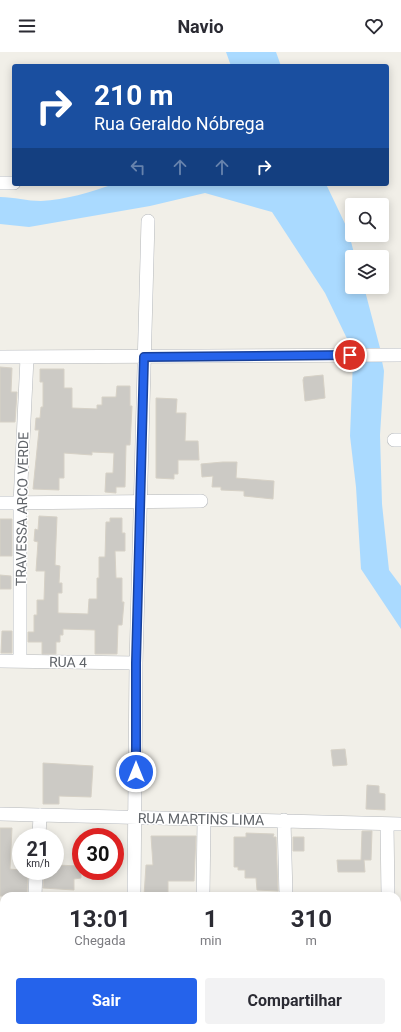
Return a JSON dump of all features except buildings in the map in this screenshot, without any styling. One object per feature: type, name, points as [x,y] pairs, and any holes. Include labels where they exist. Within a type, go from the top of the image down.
[{"type":"street","points":[[0,183],[12,183]]},
{"type":"street","points":[[134,892],[136,818],[136,663],[148,221]]},
{"type":"street","points":[[0,357],[401,355]]},
{"type":"street","name":"TRAVESSA ARCO VERDE","points":[[20,661],[20,503],[27,358]]},
{"type":"street","points":[[0,503],[201,501]]},
{"type":"street","name":"RUA 4","points":[[0,661],[136,663]]},
{"type":"street","name":"RUA MARTINS LIMA","points":[[0,814],[401,824]]},
{"type":"street","points":[[39,828],[40,815]]},
{"type":"street","points":[[203,892],[204,819]]},
{"type":"street","points":[[284,820],[286,892]]},
{"type":"street","points":[[387,824],[388,892]]},
{"type":"street","points":[[35,892],[36,880]]},
{"type":"water","points":[[226,52],[276,52],[280,64],[230,64]]},
{"type":"water","points":[[108,186],[327,186],[345,224],[345,242],[351,242],[353,250],[345,250],[345,294],[366,294],[380,348],[352,349],[325,293],[272,212],[205,193],[150,206],[29,227],[0,224],[0,197],[41,201],[78,195]]},
{"type":"water","points":[[353,360],[382,361],[384,371],[380,435],[382,504],[389,570],[401,586],[401,629],[361,569],[356,487],[350,436]]},
{"type":"route","points":[[136,772],[136,663],[144,357],[350,355]]}]
